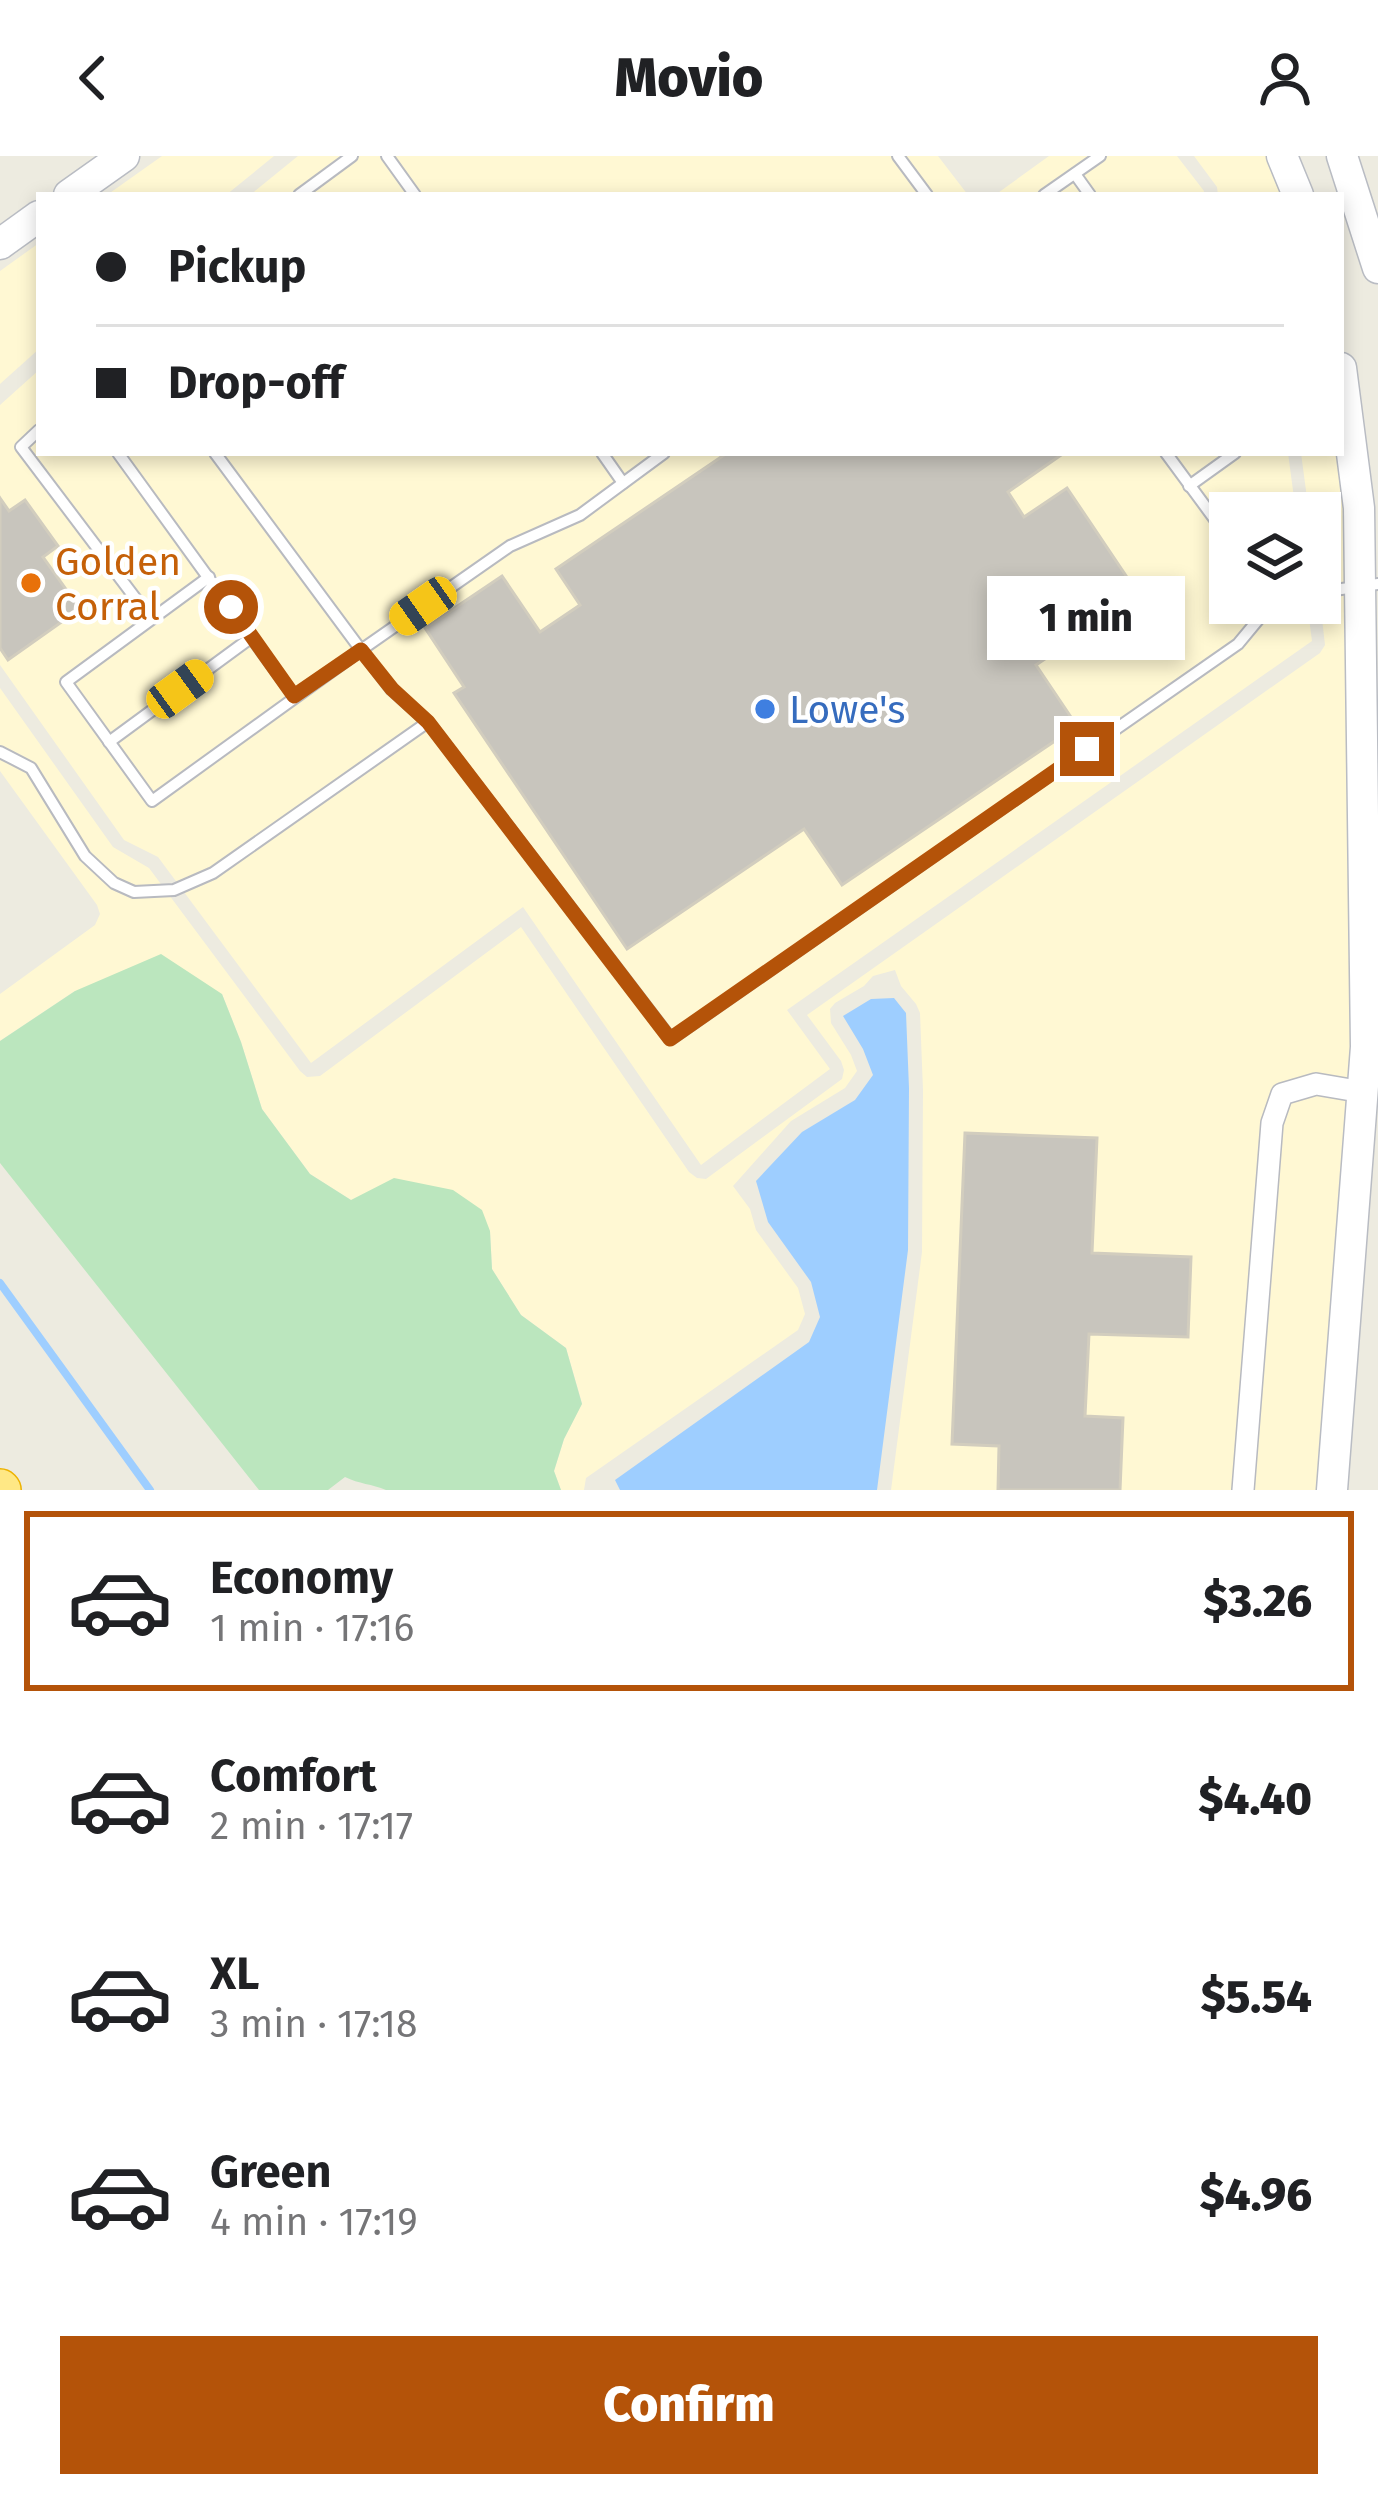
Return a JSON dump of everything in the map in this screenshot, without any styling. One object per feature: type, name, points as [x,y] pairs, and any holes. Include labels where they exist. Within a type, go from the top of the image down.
[{"type":"street","points":[[73,192],[124,156]]},
{"type":"street","points":[[1282,156],[1297,192]]},
{"type":"street","points":[[1342,156],[1378,268]]},
{"type":"street","points":[[0,244],[36,219]]},
{"type":"street","points":[[1332,1490],[1366,1047],[1369,585],[1344,391]]},
{"type":"street","points":[[1243,1490],[1272,1124],[1282,1094],[1316,1084],[1363,1092]]},
{"type":"lane","points":[[303,192],[352,156]]},
{"type":"lane","points":[[387,156],[413,192]]},
{"type":"lane","points":[[898,156],[925,192]]},
{"type":"lane","points":[[1048,192],[1100,156]]},
{"type":"lane","points":[[1075,174],[1088,192]]},
{"type":"lane","points":[[36,433],[21,447],[151,619]]},
{"type":"lane","points":[[120,456],[294,696]]},
{"type":"lane","points":[[216,456],[361,650],[392,689],[428,722],[670,1039],[1238,644],[1255,624]]},
{"type":"lane","points":[[604,456],[623,483]]},
{"type":"lane","points":[[209,577],[66,682],[152,801],[510,546],[580,515],[660,456]]},
{"type":"lane","points":[[1168,456],[1209,512]]},
{"type":"lane","points":[[1189,486],[1231,456]]},
{"type":"lane","points":[[109,742],[252,637]]},
{"type":"lane","points":[[0,752],[31,768],[85,856],[114,883],[134,892],[174,890],[213,873],[428,722]]},
{"type":"shaded area","points":[[162,156],[274,156],[230,192],[111,192]]},
{"type":"shaded area","points":[[298,156],[938,156],[966,192],[254,192]]},
{"type":"shaded area","points":[[1049,156],[1177,156],[1204,191],[1204,192],[999,192]]},
{"type":"shaded area","points":[[1194,156],[1267,156],[1282,192],[1218,192]]},
{"type":"shaded area","points":[[36,245],[36,352],[0,384],[0,271]]},
{"type":"shaded area","points":[[36,373],[36,456],[1288,456],[1293,492],[1209,492],[1209,624],[1310,624],[1312,641],[787,1010],[830,1069],[701,1165],[523,907],[311,1063],[158,857],[124,840],[0,665],[0,405]]},
{"type":"shaded area","points":[[1301,456],[1338,456],[1345,508],[1351,1045],[1317,1490],[891,1490],[922,1252],[920,1013],[895,970],[873,976],[830,1009],[831,1023],[857,1071],[845,1088],[791,1121],[733,1186],[750,1209],[756,1230],[798,1288],[805,1314],[798,1330],[586,1478],[584,1490],[561,1490],[554,1471],[582,1403],[566,1348],[521,1315],[492,1269],[490,1231],[351,1200],[310,1174],[262,1109],[222,994],[75,991],[0,1041],[0,994],[95,925],[100,914],[0,771],[0,688],[113,847],[149,868],[307,1077],[320,1076],[521,927],[689,1172],[706,1179],[842,1079],[841,1061],[807,1015],[1320,653],[1325,645],[1323,624],[1341,624],[1341,492],[1306,492]]},
{"type":"green space","points":[[161,954],[222,994],[262,1109],[310,1174],[351,1200],[394,1178],[453,1190],[482,1210],[490,1231],[492,1269],[521,1315],[566,1348],[582,1404],[554,1471],[561,1490],[386,1490],[345,1477],[328,1490],[259,1490],[0,1163],[0,1041],[75,991]]},
{"type":"water","points":[[894,998],[906,1013],[908,1250],[877,1490],[620,1490],[615,1480],[809,1342],[820,1317],[811,1282],[768,1222],[756,1181],[802,1132],[855,1100],[873,1075],[843,1016],[871,999]]},
{"type":"building","name":"Lowe's","points":[[723,456],[1060,456],[1008,492],[1024,517],[1067,488],[1139,595],[1036,665],[1077,726],[842,885],[804,829],[627,949],[454,693],[464,687],[425,628],[502,576],[540,632],[580,605],[556,569]]},
{"type":"building","name":"Golden Corral","points":[[0,498],[9,511],[25,500],[58,546],[43,557],[80,609],[8,660],[0,648]]},
{"type":"building","points":[[965,1133],[1097,1138],[1092,1253],[1191,1257],[1188,1337],[1089,1334],[1085,1416],[1123,1418],[1120,1490],[998,1490],[999,1446],[952,1444]]},
{"type":"waterway","points":[[0,1283],[150,1490]]},
{"type":"place","name":"Golden Corral","points":[[31,583]]},
{"type":"place","name":"Lowe's","points":[[765,709]]},
{"type":"route","points":[[231,607],[294,696],[361,650],[392,689],[428,722],[670,1039],[1087,749]]}]
